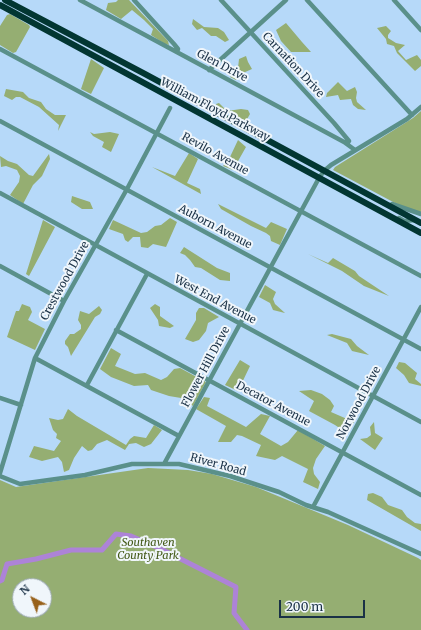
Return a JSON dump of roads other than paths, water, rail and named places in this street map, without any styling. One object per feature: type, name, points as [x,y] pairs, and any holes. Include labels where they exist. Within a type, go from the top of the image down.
[{"type":"highway","name":"William Floyd Parkway","points":[[7,1],[145,74],[322,174],[360,200],[421,233]]},
{"type":"highway","name":"William Floyd Parkway","points":[[0,5],[322,174],[364,193],[419,221]]},
{"type":"street","name":"Glen Drive","points":[[80,0],[347,144],[355,150]]},
{"type":"street","points":[[134,0],[174,44],[178,49],[177,52]]},
{"type":"street","name":"Carnation Drive","points":[[221,0],[345,136],[349,141],[347,144]]},
{"type":"street","points":[[209,70],[286,0]]},
{"type":"street","points":[[307,0],[412,115]]},
{"type":"street","points":[[394,0],[421,30]]},
{"type":"street","name":"Revilo Avenue","points":[[0,49],[421,276]]},
{"type":"street","points":[[322,174],[355,150],[412,115],[421,107]]},
{"type":"street","name":"Crestwood Drive","points":[[0,475],[35,358],[64,301],[127,189],[170,108]]},
{"type":"street","name":"Auborn Avenue","points":[[0,121],[421,349]]},
{"type":"street","name":"Flower Hill Drive","points":[[164,464],[322,174]]},
{"type":"street","name":"West End Avenue","points":[[0,193],[421,422]]},
{"type":"street","points":[[364,193],[373,194],[399,207],[421,214]]},
{"type":"street","points":[[360,200],[370,203],[404,221],[419,221]]},
{"type":"street","points":[[0,266],[64,301]]},
{"type":"street","points":[[87,385],[147,274]]},
{"type":"street","name":"Norwood Drive","points":[[313,507],[421,307]]},
{"type":"street","name":"Decator Avenue","points":[[116,330],[421,495]]},
{"type":"street","points":[[35,358],[179,436]]},
{"type":"street","points":[[0,398],[21,404]]},
{"type":"street","name":"River Road","points":[[0,475],[20,484],[85,474],[132,464],[179,464],[230,476],[266,487],[306,505],[328,512],[421,554]]},
{"type":"waterway","points":[[0,581],[2,580],[7,564],[36,559],[71,550],[102,550],[116,534],[131,536],[163,550],[236,587],[234,613],[247,630]]},
{"type":"park label","name":"Southaven County Park","points":[[148,549]]}]
